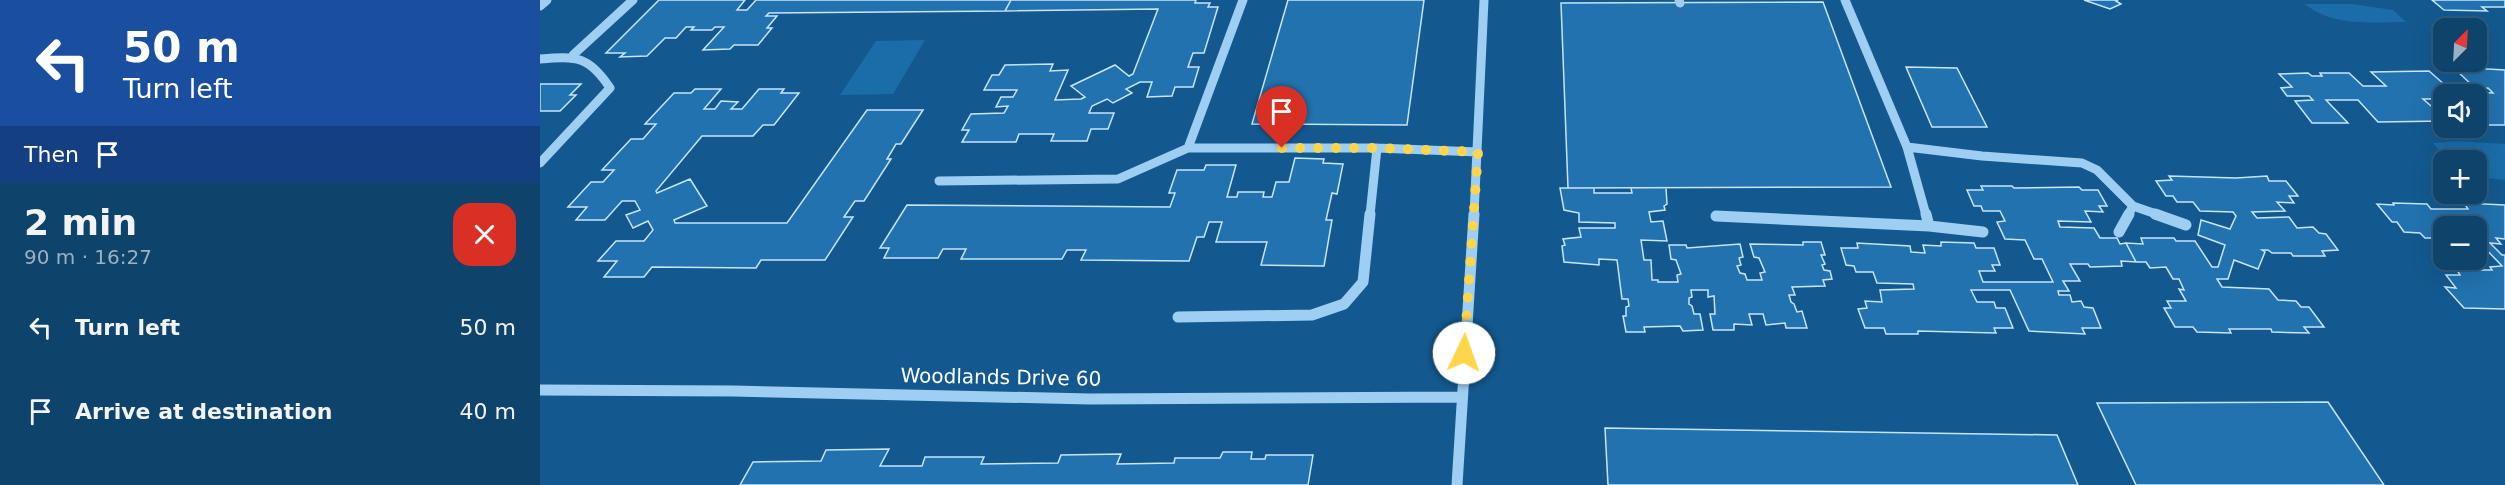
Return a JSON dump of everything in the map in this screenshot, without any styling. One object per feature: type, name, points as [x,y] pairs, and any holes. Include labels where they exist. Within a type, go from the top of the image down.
[{"type":"street","points":[[540,6],[547,0]]},
{"type":"street","points":[[573,56],[633,0]]},
{"type":"street","points":[[1188,148],[1243,0]]},
{"type":"street","points":[[1457,485],[1478,152],[1484,0]]},
{"type":"street","points":[[1845,0],[1906,147],[1929,226]]},
{"type":"street","points":[[540,59],[573,56],[597,68],[610,88],[540,163]]},
{"type":"street","points":[[1906,147],[1982,156],[2082,163],[2097,170],[2133,206],[2186,225]]},
{"type":"street","points":[[939,181],[1118,179],[1188,148],[1377,148],[1478,152]]},
{"type":"street","points":[[1178,317],[1312,315],[1344,304],[1363,282],[1377,148]]},
{"type":"street","points":[[2119,232],[2133,206]]},
{"type":"street","points":[[1716,216],[1929,226],[1983,232]]},
{"type":"street","name":"Woodlands Drive 60","points":[[540,390],[1090,399],[1461,397]]},
{"type":"shaded area","points":[[2304,4],[2352,4],[2393,10],[2406,22],[2340,20],[2328,17]]},
{"type":"shaded area","points":[[925,40],[893,94],[840,95],[876,41]]},
{"type":"shaded area","points":[[2457,141],[2505,144],[2505,180],[2487,178],[2487,150],[2439,150],[2433,143]]},
{"type":"building","points":[[659,0],[745,0],[737,10],[747,10],[756,0],[1011,0],[1005,11],[769,13],[766,16],[777,16],[767,28],[772,28],[758,45],[734,45],[730,49],[703,50],[724,27],[715,27],[712,30],[691,30],[694,27],[686,27],[676,38],[665,38],[647,56],[620,57],[625,53],[606,53]]},
{"type":"building","points":[[1011,0],[1196,0],[1195,3],[1210,3],[1208,7],[1218,7],[1204,53],[1193,53],[1188,67],[1199,67],[1193,87],[1175,87],[1172,96],[1147,97],[1152,82],[1140,82],[1126,89],[1132,93],[1113,103],[1107,99],[1092,106],[1089,113],[1114,113],[1108,129],[1091,129],[1087,141],[1051,141],[1054,134],[1019,134],[1016,142],[962,142],[969,130],[962,130],[971,114],[1004,113],[1008,106],[996,107],[1001,97],[1013,97],[1017,90],[984,90],[992,75],[999,75],[1005,65],[1053,64],[1050,71],[1068,70],[1055,100],[1085,97],[1071,86],[1115,65],[1129,76],[1133,74],[1158,9],[1005,11]]},
{"type":"building","points":[[1288,0],[1424,0],[1407,125],[1252,124]]},
{"type":"building","points":[[2084,0],[2118,0],[2116,1],[2121,4],[2110,9]]},
{"type":"building","points":[[2432,0],[2505,0],[2505,7],[2482,7],[2487,11],[2444,10]]},
{"type":"building","points":[[1823,2],[1891,187],[1568,188],[1561,3]]},
{"type":"building","points":[[1906,67],[1957,68],[1987,127],[1932,127]]},
{"type":"building","points":[[2487,69],[2505,70],[2505,125],[2487,125],[2487,93],[2493,93],[2487,88],[2487,84],[2471,84],[2458,72],[2487,72]]},
{"type":"building","points":[[2429,71],[2444,84],[2433,84],[2433,99],[2423,99],[2433,108],[2433,121],[2378,122],[2358,100],[2326,100],[2348,123],[2312,123],[2295,101],[2313,100],[2309,96],[2287,96],[2281,88],[2292,87],[2279,74],[2308,73],[2312,76],[2322,76],[2320,73],[2349,73],[2363,86],[2386,86],[2371,72]]},
{"type":"building","points":[[540,84],[581,84],[570,95],[576,95],[560,111],[540,111]]},
{"type":"building","points":[[695,89],[721,89],[704,109],[715,109],[721,101],[738,102],[731,109],[742,109],[759,89],[784,89],[781,93],[799,93],[774,125],[763,125],[753,136],[702,136],[656,191],[657,193],[690,179],[707,206],[674,220],[675,223],[787,223],[867,110],[923,110],[901,144],[896,144],[887,159],[891,159],[864,201],[855,201],[844,217],[853,217],[825,260],[761,260],[756,268],[652,267],[644,277],[604,277],[617,261],[598,261],[616,241],[644,241],[653,230],[648,221],[633,228],[626,215],[640,210],[635,201],[622,201],[605,220],[576,220],[587,207],[568,207],[591,182],[603,182],[614,170],[602,170],[631,139],[643,139],[656,124],[645,124],[674,93],[691,93]]},
{"type":"building","points":[[1295,158],[1324,159],[1323,163],[1343,164],[1337,194],[1332,193],[1326,220],[1332,220],[1324,266],[1261,265],[1267,242],[1216,242],[1222,222],[1209,222],[1204,237],[1197,237],[1189,261],[1081,260],[1086,250],[1067,250],[1062,259],[961,259],[966,249],[943,249],[938,258],[884,258],[889,248],[880,248],[907,205],[1170,207],[1175,193],[1169,193],[1177,170],[1204,170],[1206,165],[1236,165],[1227,197],[1237,197],[1238,192],[1264,192],[1263,197],[1272,197],[1276,182],[1289,182]]},
{"type":"building","points":[[2169,176],[2236,178],[2267,176],[2269,181],[2286,181],[2298,196],[2289,196],[2294,203],[2277,202],[2285,211],[2252,212],[2257,218],[2289,217],[2297,228],[2313,227],[2319,233],[2326,234],[2338,250],[2322,251],[2325,256],[2293,256],[2291,253],[2272,253],[2262,250],[2265,252],[2258,269],[2234,260],[2228,279],[2217,279],[2222,287],[2269,289],[2278,300],[2296,301],[2301,307],[2309,307],[2324,327],[2304,327],[2309,333],[2272,332],[2271,329],[2229,329],[2231,333],[2197,332],[2193,327],[2175,327],[2164,308],[2171,308],[2167,301],[2186,301],[2179,289],[2184,290],[2179,279],[2173,279],[2166,267],[2150,268],[2146,262],[2136,262],[2126,243],[2143,244],[2141,238],[2174,238],[2176,241],[2195,241],[2212,267],[2218,267],[2225,245],[2198,235],[2201,220],[2230,229],[2236,216],[2233,212],[2200,211],[2193,202],[2177,202],[2173,196],[2166,196],[2156,181],[2172,180]]},
{"type":"building","points":[[1981,186],[2079,187],[2082,190],[2098,190],[2107,206],[2099,206],[2103,212],[2085,211],[2091,222],[2058,221],[2060,227],[2094,228],[2100,238],[2117,238],[2120,244],[2126,243],[2136,262],[2121,261],[2122,266],[2090,267],[2088,264],[2070,264],[2080,281],[2063,281],[2069,291],[2058,291],[2059,295],[2070,295],[2072,302],[2081,301],[2084,307],[2093,308],[2101,328],[2082,328],[2085,334],[2029,331],[2010,290],[1971,290],[1977,302],[1994,302],[1996,308],[2005,308],[2013,328],[1994,328],[1996,333],[1918,331],[1918,334],[1886,334],[1884,328],[1865,328],[1858,309],[1867,308],[1865,301],[1882,302],[1880,290],[1914,289],[1913,284],[1877,283],[1873,272],[1856,272],[1854,266],[1846,265],[1841,248],[1858,248],[1857,243],[1910,246],[1911,252],[1925,253],[1923,245],[1941,246],[1941,242],[1974,243],[1976,248],[1994,248],[2000,265],[1992,265],[1995,271],[1979,271],[1983,282],[2053,282],[2042,259],[2034,259],[2025,240],[2005,239],[1997,222],[2005,221],[2000,211],[1983,211],[1981,206],[1974,206],[1967,190],[1983,190]]},
{"type":"building","points":[[1560,188],[1594,188],[1594,193],[1632,193],[1631,188],[1666,188],[1665,210],[1649,212],[1651,222],[1663,221],[1667,241],[1641,240],[1644,260],[1651,260],[1652,280],[1678,282],[1677,275],[1681,274],[1676,260],[1671,259],[1669,245],[1686,245],[1687,248],[1740,244],[1743,257],[1739,258],[1741,265],[1737,266],[1740,273],[1745,274],[1747,280],[1762,280],[1760,273],[1765,272],[1759,258],[1754,257],[1750,244],[1803,245],[1803,242],[1821,242],[1825,255],[1821,255],[1825,264],[1822,265],[1824,270],[1830,271],[1832,279],[1823,280],[1825,286],[1792,287],[1795,295],[1789,295],[1791,302],[1797,312],[1802,311],[1807,328],[1786,328],[1785,323],[1766,325],[1763,314],[1749,314],[1752,325],[1734,324],[1734,330],[1713,330],[1710,314],[1715,314],[1714,296],[1708,297],[1708,290],[1691,290],[1692,297],[1689,298],[1689,304],[1694,314],[1700,314],[1703,330],[1683,331],[1680,326],[1644,327],[1645,332],[1626,332],[1623,316],[1626,316],[1626,307],[1629,306],[1628,299],[1622,299],[1617,260],[1599,259],[1599,265],[1564,262],[1562,246],[1565,245],[1563,239],[1581,237],[1579,228],[1615,228],[1615,223],[1579,222],[1579,213],[1564,210]]},
{"type":"building","points":[[2393,203],[2427,204],[2431,209],[2468,209],[2465,204],[2505,205],[2505,239],[2496,238],[2501,244],[2490,243],[2502,255],[2505,255],[2505,309],[2464,308],[2445,287],[2456,288],[2446,275],[2460,275],[2457,270],[2492,270],[2490,267],[2502,266],[2487,250],[2487,216],[2433,216],[2433,238],[2425,238],[2420,233],[2404,232],[2397,222],[2392,222],[2377,204],[2394,205]]},
{"type":"building","points":[[2328,402],[2384,485],[2136,485],[2097,403]]},
{"type":"building","points":[[1605,428],[2057,435],[2078,485],[1608,485]]},
{"type":"building","points":[[889,449],[880,466],[922,466],[925,457],[984,457],[981,464],[1058,463],[1061,455],[1121,454],[1117,464],[1174,463],[1175,458],[1220,458],[1223,452],[1252,452],[1251,459],[1265,459],[1266,455],[1313,455],[1308,485],[740,485],[753,462],[821,461],[826,450]]},
{"type":"route","points":[[1282,148],[1377,148],[1478,152],[1464,353]]}]
